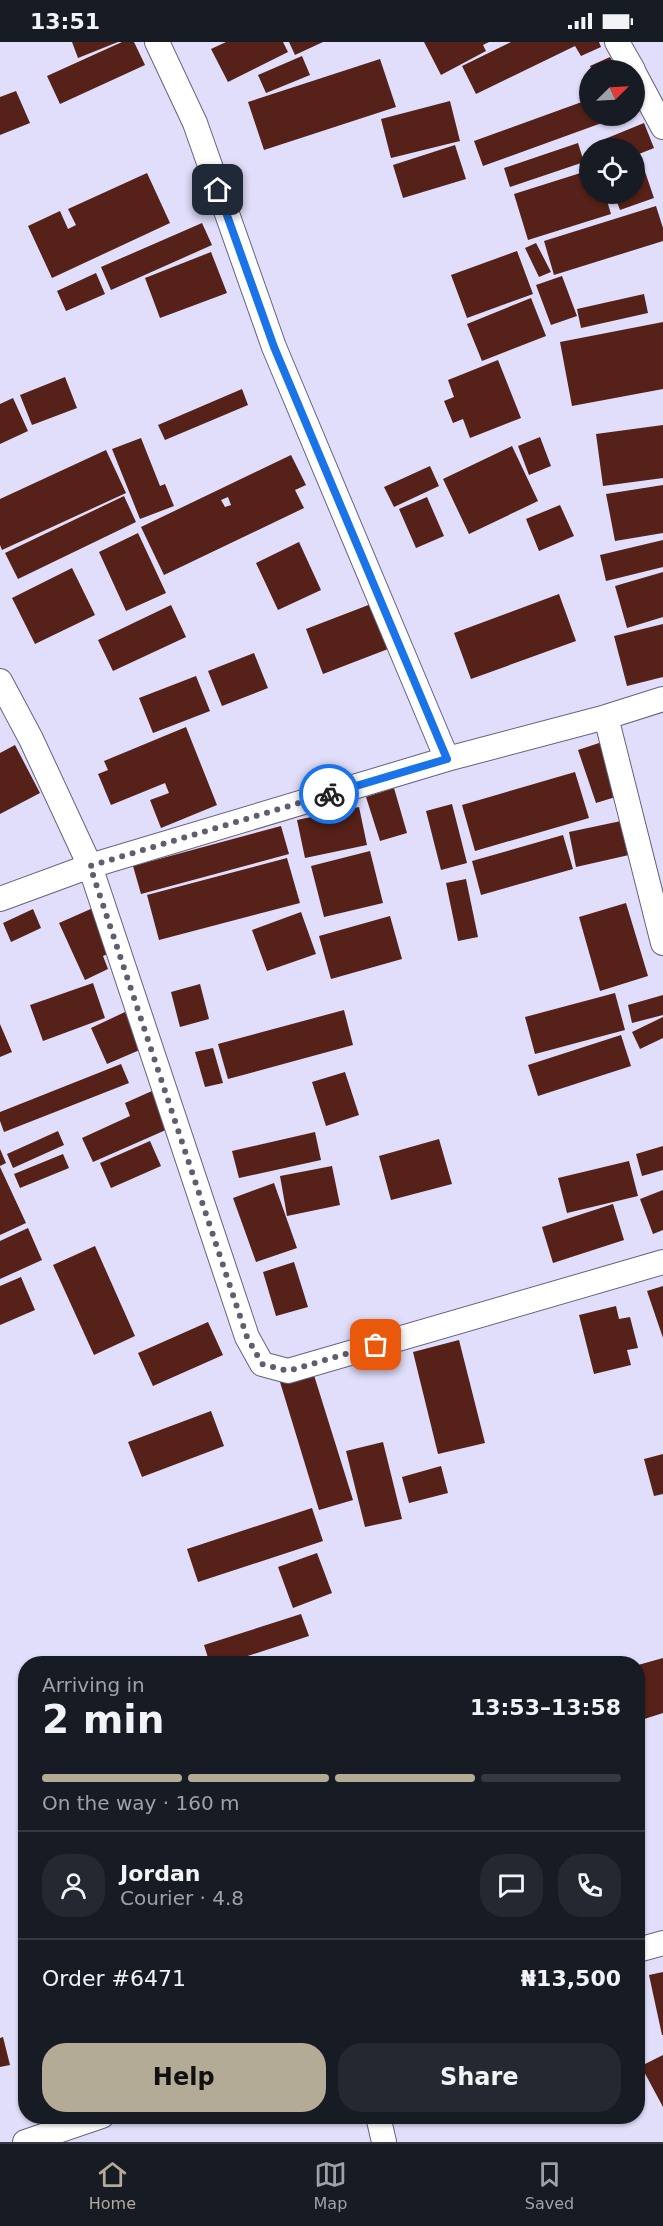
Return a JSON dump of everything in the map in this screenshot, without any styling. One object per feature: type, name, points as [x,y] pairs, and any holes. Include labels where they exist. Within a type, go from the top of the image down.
[{"type":"street","points":[[157,42],[195,123],[274,347],[447,759]]},
{"type":"street","points":[[617,42],[627,60]]},
{"type":"street","points":[[645,93],[663,127]]},
{"type":"street","points":[[0,681],[31,739],[90,866],[247,1337],[262,1364],[288,1371],[663,1262]]},
{"type":"street","points":[[0,899],[90,866],[447,759],[606,717],[663,699]]},
{"type":"street","points":[[606,717],[663,943]]},
{"type":"street","points":[[645,1948],[663,1943]]},
{"type":"street","points":[[25,2142],[78,2124]]},
{"type":"street","points":[[380,2124],[384,2142]]},
{"type":"building","points":[[72,42],[118,42],[78,58]]},
{"type":"building","points":[[122,42],[134,42],[145,65],[60,104],[47,76]]},
{"type":"building","points":[[226,42],[283,42],[288,52],[228,82],[211,49]]},
{"type":"building","points":[[289,42],[323,42],[295,55]]},
{"type":"building","points":[[424,42],[489,42],[483,45],[486,51],[441,75]]},
{"type":"building","points":[[511,42],[599,42],[601,47],[581,56],[575,46],[476,94],[462,66]]},
{"type":"building","points":[[302,56],[310,75],[266,93],[258,75]]},
{"type":"building","points":[[380,59],[396,107],[264,150],[248,102]]},
{"type":"building","points":[[16,91],[30,123],[0,135],[0,97]]},
{"type":"building","points":[[450,101],[460,141],[391,158],[381,119]]},
{"type":"building","points":[[579,103],[579,126],[593,126],[483,166],[474,141]]},
{"type":"building","points":[[637,126],[645,126],[654,148],[645,152],[645,138],[607,138]]},
{"type":"building","points":[[578,143],[579,146],[579,164],[510,187],[504,168]]},
{"type":"building","points":[[455,145],[466,179],[403,198],[393,165]]},
{"type":"building","points":[[645,172],[654,198],[645,201]]},
{"type":"building","points":[[147,173],[170,223],[52,278],[28,226],[60,211],[68,229],[76,225],[68,209]]},
{"type":"building","points":[[579,173],[579,204],[608,204],[611,214],[528,240],[514,194]]},
{"type":"building","points":[[618,204],[637,204],[620,210]]},
{"type":"building","points":[[656,206],[663,228],[663,241],[554,275],[544,241]]},
{"type":"building","points":[[202,223],[212,245],[111,290],[101,267]]},
{"type":"building","points":[[536,243],[551,272],[539,277],[525,248]]},
{"type":"building","points":[[517,251],[533,294],[467,318],[451,275]]},
{"type":"building","points":[[211,252],[227,293],[160,318],[145,278]]},
{"type":"building","points":[[96,273],[105,294],[66,311],[57,291]]},
{"type":"building","points":[[562,276],[577,316],[551,325],[536,285]]},
{"type":"building","points":[[644,294],[648,313],[581,328],[577,309]]},
{"type":"building","points":[[531,298],[546,336],[482,361],[467,324]]},
{"type":"building","points":[[663,322],[663,389],[572,406],[560,342]]},
{"type":"building","points":[[498,360],[521,418],[470,438],[463,419],[453,423],[444,401],[454,397],[448,380]]},
{"type":"building","points":[[65,377],[77,408],[32,425],[20,395]]},
{"type":"building","points":[[242,389],[248,405],[165,440],[158,425]]},
{"type":"building","points":[[13,398],[28,431],[0,444],[0,404]]},
{"type":"building","points":[[663,425],[663,478],[603,486],[596,434]]},
{"type":"building","points":[[540,437],[551,466],[529,475],[518,446]]},
{"type":"building","points":[[141,438],[160,486],[165,484],[174,506],[140,519],[112,449]]},
{"type":"building","points":[[512,446],[538,501],[469,534],[443,479]]},
{"type":"building","points":[[106,450],[126,493],[2,550],[0,545],[0,499]]},
{"type":"building","points":[[291,455],[306,485],[295,490],[304,508],[164,575],[141,527]],"holes":[[[228,497],[231,505],[225,507],[221,500]]]},
{"type":"building","points":[[430,466],[439,486],[394,507],[384,487]]},
{"type":"building","points":[[663,485],[663,533],[615,541],[606,494]]},
{"type":"building","points":[[124,496],[136,522],[18,579],[5,553]]},
{"type":"building","points":[[427,497],[444,536],[416,548],[399,509]]},
{"type":"building","points":[[560,505],[574,536],[539,551],[526,519]]},
{"type":"building","points":[[138,533],[166,593],[126,611],[99,552]]},
{"type":"building","points":[[663,540],[663,567],[606,581],[600,555]]},
{"type":"building","points":[[299,542],[321,590],[278,610],[256,563]]},
{"type":"building","points":[[72,568],[95,615],[35,644],[12,598]]},
{"type":"building","points":[[663,572],[663,617],[627,628],[615,586]]},
{"type":"building","points":[[559,594],[576,641],[471,679],[454,633]]},
{"type":"building","points":[[371,604],[388,649],[323,674],[306,629]]},
{"type":"building","points":[[171,605],[186,637],[113,671],[98,640]]},
{"type":"building","points":[[663,624],[663,677],[627,686],[614,636]]},
{"type":"building","points":[[254,653],[268,688],[222,706],[208,671]]},
{"type":"building","points":[[196,676],[210,711],[153,733],[139,698]]},
{"type":"building","points":[[186,727],[217,805],[161,828],[150,800],[169,793],[165,783],[111,805],[98,774],[108,770],[104,761]]},
{"type":"building","points":[[605,741],[622,795],[596,803],[578,750]]},
{"type":"building","points":[[15,745],[40,793],[0,814],[0,753]]},
{"type":"building","points":[[575,772],[589,818],[475,851],[462,805]]},
{"type":"building","points":[[394,788],[407,833],[380,841],[366,797]]},
{"type":"building","points":[[452,804],[467,863],[441,870],[426,811]]},
{"type":"building","points":[[359,807],[367,845],[305,858],[297,820]]},
{"type":"building","points":[[621,821],[629,855],[576,867],[569,832]]},
{"type":"building","points":[[281,826],[289,854],[141,894],[133,866]]},
{"type":"building","points":[[563,835],[573,869],[481,895],[472,861]]},
{"type":"building","points":[[370,851],[383,903],[324,917],[311,866]]},
{"type":"building","points":[[287,858],[300,903],[159,940],[147,895]]},
{"type":"building","points":[[466,879],[478,937],[458,941],[446,883]]},
{"type":"building","points":[[626,903],[648,976],[600,991],[579,917]]},
{"type":"building","points":[[93,908],[112,952],[103,956],[108,969],[85,980],[59,923]]},
{"type":"building","points":[[33,909],[41,928],[11,942],[3,923]]},
{"type":"building","points":[[301,912],[316,954],[267,971],[252,930]]},
{"type":"building","points":[[390,916],[402,959],[331,979],[319,936]]},
{"type":"building","points":[[93,983],[105,1018],[43,1041],[30,1005]]},
{"type":"building","points":[[200,984],[209,1019],[180,1027],[171,992]]},
{"type":"building","points":[[615,993],[625,1030],[535,1054],[525,1017]]},
{"type":"building","points":[[663,995],[663,1015],[632,1023],[628,1005]]},
{"type":"building","points":[[344,1010],[353,1045],[228,1079],[218,1044]]},
{"type":"building","points":[[125,1012],[142,1049],[107,1064],[91,1028]]},
{"type":"building","points":[[663,1017],[663,1038],[640,1049],[632,1032]]},
{"type":"building","points":[[0,1024],[12,1052],[0,1057]]},
{"type":"building","points":[[621,1035],[631,1066],[538,1096],[528,1065]]},
{"type":"building","points":[[213,1048],[223,1083],[205,1087],[195,1052]]},
{"type":"building","points":[[121,1064],[129,1083],[4,1132],[0,1112]]},
{"type":"building","points":[[345,1072],[359,1115],[326,1126],[312,1082]]},
{"type":"building","points":[[152,1091],[168,1129],[93,1162],[82,1138],[130,1116],[125,1103]]},
{"type":"building","points":[[58,1131],[64,1145],[13,1168],[7,1154]]},
{"type":"building","points":[[315,1132],[321,1160],[239,1178],[232,1151]]},
{"type":"building","points":[[439,1139],[452,1184],[391,1200],[379,1156]]},
{"type":"building","points":[[150,1141],[161,1166],[111,1188],[100,1163]]},
{"type":"building","points":[[663,1146],[663,1170],[642,1176],[636,1154]]},
{"type":"building","points":[[0,1149],[6,1163],[0,1166]]},
{"type":"building","points":[[63,1154],[69,1168],[20,1188],[14,1174]]},
{"type":"building","points":[[629,1161],[638,1196],[567,1213],[558,1178]]},
{"type":"building","points":[[332,1166],[340,1205],[287,1216],[280,1176]]},
{"type":"building","points":[[0,1167],[26,1223],[0,1235]]},
{"type":"building","points":[[274,1183],[297,1248],[256,1262],[233,1198]]},
{"type":"building","points":[[663,1190],[663,1230],[653,1234],[640,1199]]},
{"type":"building","points":[[613,1204],[624,1240],[553,1263],[542,1227]]},
{"type":"building","points":[[28,1228],[42,1260],[0,1279],[0,1241]]},
{"type":"building","points":[[95,1246],[135,1336],[94,1355],[53,1265]]},
{"type":"building","points":[[294,1262],[308,1307],[276,1316],[263,1272]]},
{"type":"building","points":[[21,1277],[35,1310],[0,1325],[0,1286]]},
{"type":"building","points":[[663,1286],[663,1338],[647,1291]]},
{"type":"building","points":[[616,1306],[619,1319],[630,1317],[638,1348],[627,1350],[631,1365],[594,1374],[579,1315]]},
{"type":"building","points":[[208,1322],[223,1355],[153,1386],[138,1353]]},
{"type":"building","points":[[459,1340],[485,1443],[438,1454],[413,1352]]},
{"type":"building","points":[[313,1372],[353,1500],[319,1510],[280,1382]]},
{"type":"building","points":[[211,1411],[224,1446],[142,1477],[128,1442]]},
{"type":"building","points":[[383,1442],[402,1519],[365,1527],[346,1451]]},
{"type":"building","points":[[663,1454],[663,1494],[654,1496],[644,1459]]},
{"type":"building","points":[[441,1466],[448,1493],[409,1503],[402,1477]]},
{"type":"building","points":[[312,1508],[323,1541],[198,1582],[187,1549]]},
{"type":"building","points":[[317,1553],[332,1593],[293,1608],[278,1567]]},
{"type":"building","points":[[301,1614],[309,1636],[248,1656],[207,1656],[204,1645]]},
{"type":"building","points":[[663,1658],[663,1713],[645,1719],[645,1663]]},
{"type":"building","points":[[663,1972],[663,2035],[662,2035],[649,1975]]},
{"type":"building","points":[[3,2037],[10,2065],[0,2067],[0,2038]]},
{"type":"building","points":[[663,2055],[663,2107],[645,2073],[645,2064]]},
{"type":"way so far","points":[[329,794],[90,866],[247,1337],[262,1364],[288,1371],[376,1345]]},
{"type":"route","points":[[218,190],[274,347],[447,759],[329,794]]}]
